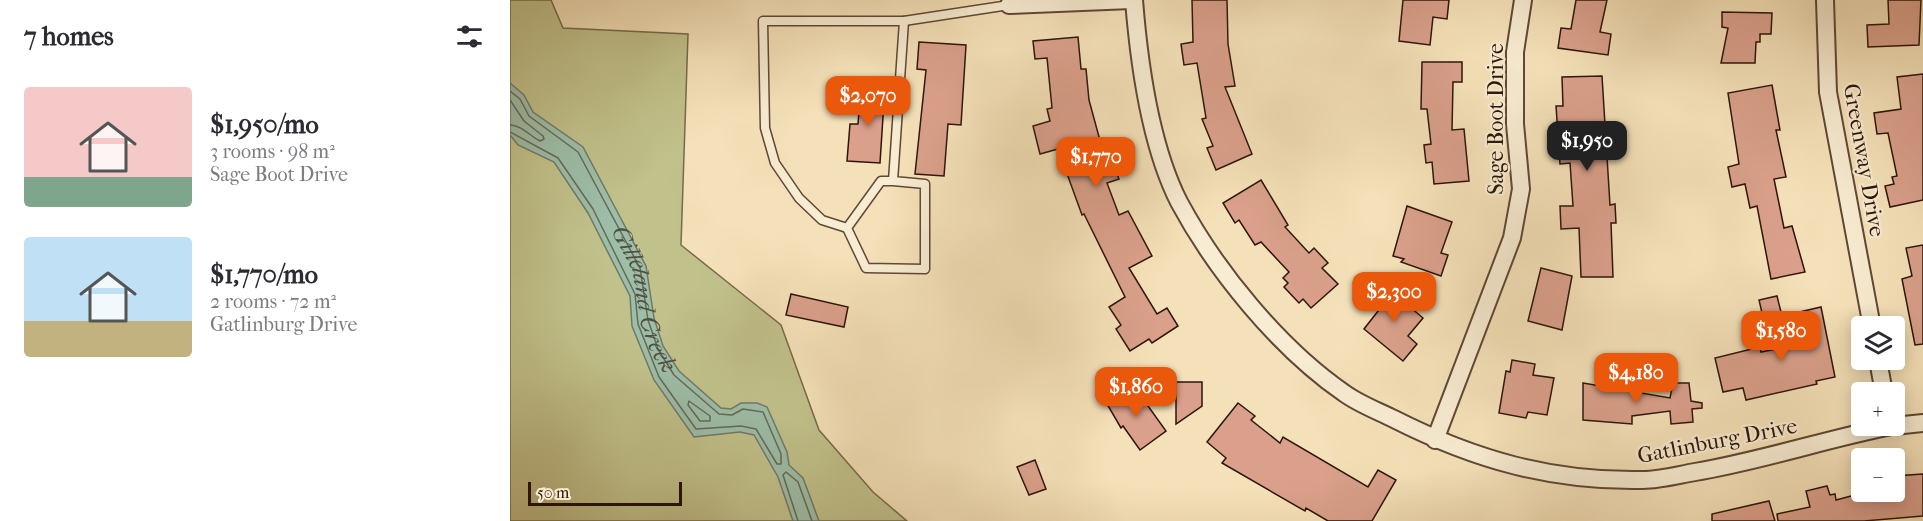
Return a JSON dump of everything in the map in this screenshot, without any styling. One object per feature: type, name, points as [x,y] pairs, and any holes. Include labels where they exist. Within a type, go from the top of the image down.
[{"type":"street","points":[[1009,5],[1133,0]]},
{"type":"street","name":"Gatlinburg Drive","points":[[1133,0],[1139,59],[1158,142],[1179,200],[1220,268],[1270,330],[1344,394],[1435,440],[1496,462],[1571,478],[1646,480],[1714,469],[1851,436]]},
{"type":"street","name":"Sage Boot Drive","points":[[1435,440],[1512,238],[1521,189],[1515,123],[1515,52],[1523,0]]},
{"type":"street","name":"Greenway Drive","points":[[1825,0],[1828,92],[1870,316]]},
{"type":"street","name":"Gatlinburg Drive","points":[[1905,425],[1923,423]]},
{"type":"lane","points":[[847,228],[881,181],[925,183],[925,269],[866,268],[847,228],[822,220],[799,198],[775,163],[765,128],[763,21],[904,21],[1009,5]]},
{"type":"lane","points":[[893,181],[904,21]]},
{"type":"green space","points":[[510,0],[551,0],[563,28],[688,34],[681,245],[781,325],[819,430],[873,492],[907,521],[510,521]]},
{"type":"water","name":"Gilleland Creek","points":[[510,83],[524,95],[533,112],[583,147],[646,266],[654,318],[663,346],[679,371],[721,408],[731,409],[741,403],[757,403],[767,407],[787,452],[789,465],[803,478],[819,521],[793,521],[778,477],[754,435],[740,432],[694,437],[654,380],[632,326],[630,296],[588,213],[554,162],[518,145],[510,135]]},
{"type":"building","points":[[1192,0],[1227,0],[1228,44],[1235,86],[1225,87],[1252,154],[1216,170],[1207,148],[1213,146],[1202,119],[1206,118],[1197,63],[1184,65],[1181,44],[1193,42]]},
{"type":"building","points":[[1403,0],[1449,0],[1447,19],[1433,17],[1430,45],[1399,41]]},
{"type":"building","points":[[1576,0],[1607,0],[1600,32],[1611,34],[1608,55],[1558,48],[1561,28],[1571,29]]},
{"type":"building","points":[[1888,0],[1921,0],[1919,45],[1868,47],[1867,25],[1889,24]]},
{"type":"building","points":[[1722,12],[1772,13],[1771,34],[1760,34],[1760,42],[1756,42],[1755,63],[1721,63],[1728,28],[1722,27]]},
{"type":"building","points":[[1078,37],[1081,69],[1086,69],[1089,100],[1105,159],[1111,157],[1119,179],[1107,183],[1119,215],[1128,211],[1152,256],[1129,268],[1157,314],[1167,308],[1178,326],[1152,343],[1149,339],[1130,351],[1116,329],[1121,325],[1109,307],[1125,297],[1084,214],[1082,215],[1058,149],[1040,154],[1033,126],[1050,121],[1047,109],[1052,108],[1047,58],[1035,59],[1033,41]]},
{"type":"building","points":[[919,42],[966,45],[961,125],[948,124],[944,176],[915,174],[926,70],[917,69]]},
{"type":"building","points":[[1422,62],[1462,62],[1462,82],[1453,82],[1452,130],[1464,129],[1469,181],[1434,184],[1432,162],[1426,163],[1424,145],[1431,144],[1427,109],[1421,109]]},
{"type":"building","points":[[1923,74],[1923,200],[1890,207],[1885,186],[1894,184],[1892,177],[1897,176],[1888,133],[1877,134],[1874,113],[1901,109],[1897,77]]},
{"type":"building","points":[[1602,76],[1610,205],[1615,204],[1616,223],[1611,223],[1613,277],[1581,277],[1579,228],[1561,229],[1560,206],[1573,206],[1570,163],[1560,164],[1556,106],[1563,106],[1562,77]]},
{"type":"building","points":[[861,85],[885,86],[880,163],[847,161],[850,124],[858,124]]},
{"type":"building","points":[[1772,85],[1780,130],[1776,130],[1786,177],[1774,179],[1784,228],[1792,226],[1805,272],[1771,279],[1757,206],[1750,208],[1745,184],[1732,187],[1728,167],[1739,164],[1728,93]]},
{"type":"building","points":[[1261,180],[1288,225],[1285,227],[1309,253],[1314,248],[1328,263],[1322,268],[1338,284],[1311,308],[1303,299],[1299,303],[1284,287],[1288,283],[1283,278],[1289,272],[1261,242],[1255,245],[1239,220],[1235,223],[1223,203]]},
{"type":"building","points":[[1407,206],[1452,222],[1441,253],[1448,255],[1441,276],[1401,262],[1404,259],[1393,256]]},
{"type":"building","points":[[1923,245],[1923,344],[1915,345],[1902,279],[1912,276],[1906,248]]},
{"type":"building","points":[[1541,268],[1572,276],[1562,330],[1528,321]]},
{"type":"building","points":[[1383,284],[1423,318],[1408,336],[1417,344],[1403,361],[1364,329],[1382,306],[1371,297]]},
{"type":"building","points":[[791,294],[848,307],[844,327],[786,315]]},
{"type":"building","points":[[1777,296],[1781,312],[1763,317],[1759,300]]},
{"type":"building","points":[[1821,307],[1835,377],[1816,381],[1817,384],[1746,400],[1743,388],[1723,392],[1715,358],[1760,347],[1761,352],[1802,344],[1795,313]]},
{"type":"building","points":[[1512,360],[1535,364],[1533,375],[1554,378],[1547,415],[1528,412],[1526,418],[1499,413],[1506,371],[1510,372]]},
{"type":"building","points":[[1176,382],[1202,382],[1202,406],[1176,424]]},
{"type":"building","points":[[1583,383],[1670,398],[1673,383],[1689,383],[1691,401],[1702,403],[1702,408],[1692,409],[1693,422],[1671,424],[1670,411],[1632,416],[1632,424],[1583,420]]},
{"type":"building","points":[[1133,385],[1166,431],[1140,450],[1123,426],[1121,428],[1107,404]]},
{"type":"building","points":[[1238,403],[1255,416],[1251,420],[1280,443],[1283,437],[1368,487],[1378,470],[1396,480],[1372,521],[1328,521],[1306,508],[1305,511],[1222,463],[1226,458],[1207,442]]},
{"type":"building","points":[[1035,460],[1046,489],[1029,495],[1017,467]]},
{"type":"building","points":[[1923,474],[1923,516],[1864,521],[1778,521],[1777,514],[1810,507],[1806,491],[1827,486],[1830,495],[1835,494],[1836,500],[1851,496],[1851,502],[1905,502],[1905,475]]},
{"type":"building","points":[[1769,501],[1775,521],[1712,521],[1712,514]]}]
